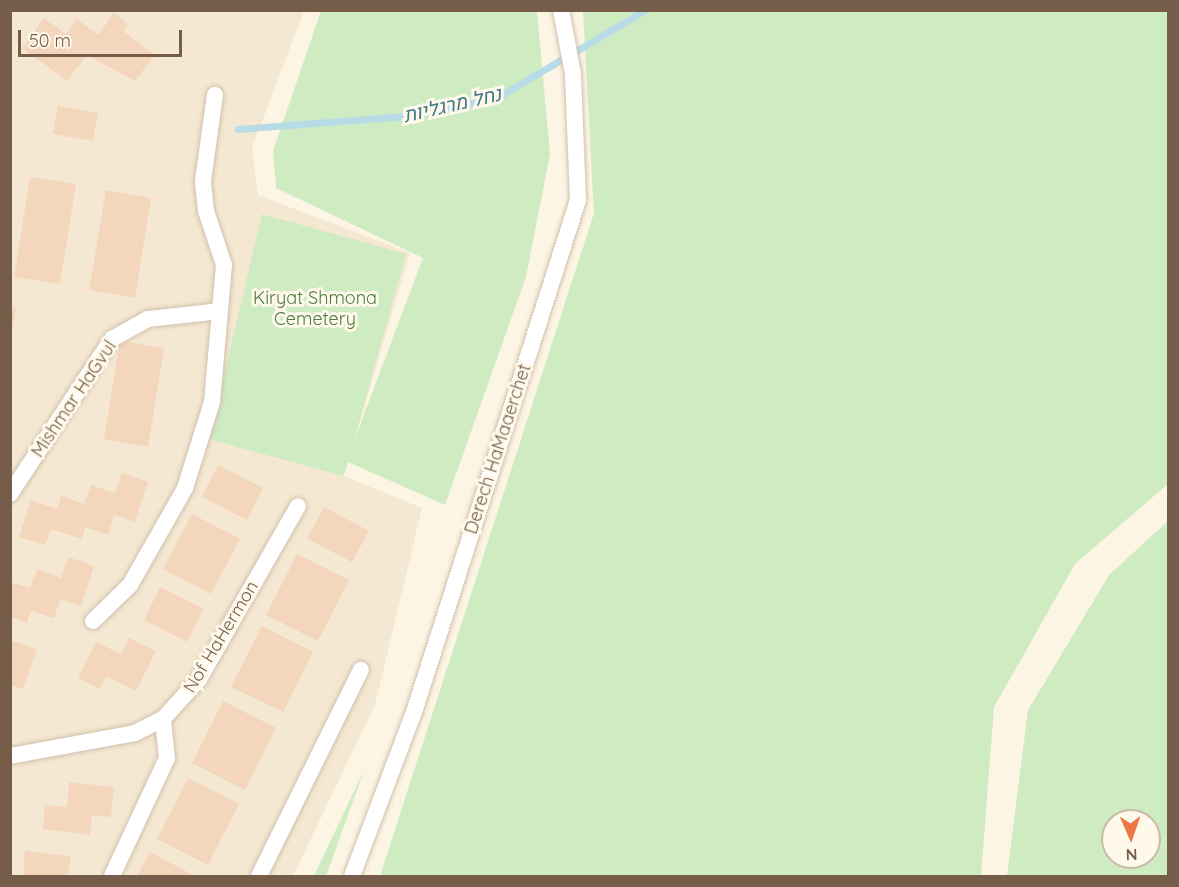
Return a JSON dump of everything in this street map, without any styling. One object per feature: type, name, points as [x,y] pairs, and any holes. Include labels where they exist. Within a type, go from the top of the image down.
[{"type":"street","name":"Derech HaMaaerchet","points":[[352,876],[415,709],[578,200],[573,74],[561,10]]},
{"type":"street","points":[[93,621],[129,585],[185,488],[212,402],[224,265],[206,211],[203,181],[215,95]]},
{"type":"street","name":"Mishmar HaGvul","points":[[10,494],[112,339],[148,319],[220,311]]},
{"type":"street","name":"Nof HaHermon","points":[[10,756],[135,733],[163,719],[199,679],[298,506]]},
{"type":"street","points":[[259,876],[361,670]]},
{"type":"street","points":[[112,876],[167,758],[163,719]]},
{"type":"shaded area","points":[[10,11],[304,11],[252,148],[258,195],[410,253],[344,476],[422,508],[375,705],[293,876],[11,876]]},
{"type":"green space","name":"Kiryat Shmona Cemetery","points":[[321,11],[537,11],[550,154],[526,277],[445,505],[348,462],[343,476],[209,439],[262,214],[406,254],[354,441],[423,258],[276,188],[273,151]]},
{"type":"green space","points":[[583,11],[1168,11],[1168,484],[1075,564],[994,707],[981,876],[380,876],[594,213]]},
{"type":"green space","points":[[1168,521],[1168,876],[1007,876],[1028,710],[1109,575]]},
{"type":"green space","points":[[365,768],[326,876],[314,876]]},
{"type":"building","points":[[114,13],[128,24],[123,31],[155,55],[135,81],[87,55],[67,81],[22,48],[44,18],[66,34],[77,19],[98,35]]},
{"type":"building","points":[[58,106],[98,113],[93,141],[53,134]]},
{"type":"building","points":[[30,177],[76,184],[60,284],[14,277]]},
{"type":"building","points":[[106,190],[151,198],[135,298],[89,290]]},
{"type":"building","points":[[10,307],[16,308],[12,331],[10,331]]},
{"type":"building","points":[[120,341],[164,348],[148,447],[104,439]]},
{"type":"building","points":[[218,465],[263,488],[247,520],[202,497]]},
{"type":"building","points":[[122,473],[148,482],[135,522],[114,515],[108,535],[85,527],[82,539],[51,529],[45,545],[19,537],[31,500],[57,509],[61,496],[84,504],[91,485],[115,493]]},
{"type":"building","points":[[324,507],[369,531],[352,562],[307,539]]},
{"type":"building","points":[[192,514],[240,539],[211,594],[163,569]]},
{"type":"building","points":[[297,554],[349,580],[318,641],[266,615]]},
{"type":"building","points":[[68,557],[94,566],[81,606],[60,599],[54,618],[31,611],[27,623],[10,617],[10,582],[30,588],[37,569],[61,578]]},
{"type":"building","points":[[160,587],[204,609],[187,642],[144,620]]},
{"type":"building","points":[[262,626],[313,652],[283,712],[231,687]]},
{"type":"building","points":[[129,638],[156,651],[136,691],[106,676],[100,689],[78,678],[96,642],[121,654]]},
{"type":"building","points":[[10,640],[37,649],[23,689],[10,685]]},
{"type":"building","points":[[223,701],[276,728],[245,790],[192,763]]},
{"type":"building","points":[[188,778],[239,804],[208,865],[157,839]]},
{"type":"building","points":[[69,782],[114,787],[111,817],[92,815],[90,835],[43,829],[45,805],[67,807]]},
{"type":"building","points":[[25,851],[71,856],[68,876],[23,876]]},
{"type":"building","points":[[150,852],[193,875],[137,876]]},
{"type":"waterway","name":"נחל מרגליות","points":[[238,129],[407,116],[498,97],[645,10]]}]
